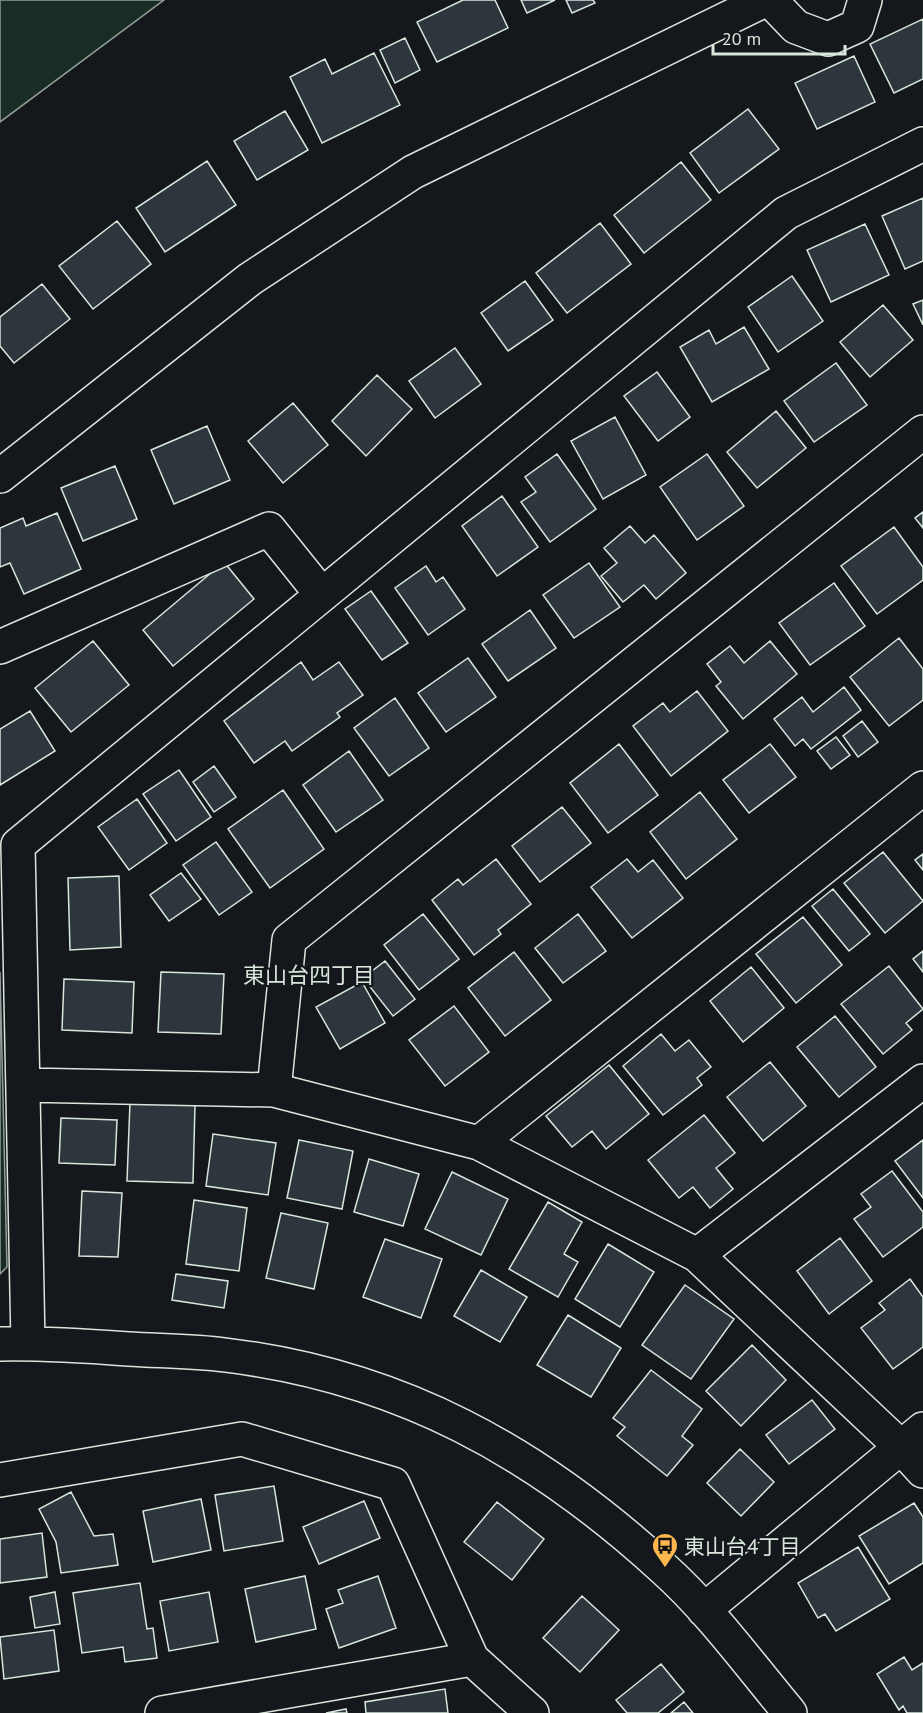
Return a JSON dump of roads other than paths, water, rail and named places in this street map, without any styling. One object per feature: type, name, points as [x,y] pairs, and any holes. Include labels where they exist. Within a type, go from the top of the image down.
[{"type":"street","points":[[0,476],[250,279],[413,172],[765,0]]},
{"type":"street","points":[[770,0],[796,27],[828,39],[857,26],[865,0]]},
{"type":"street","points":[[790,1713],[704,1610],[665,1569],[579,1496],[506,1448],[408,1400],[319,1372],[225,1355],[14,1343],[25,1085],[18,845],[786,213],[923,144]]},
{"type":"street","points":[[274,1090],[289,939],[923,432]]},
{"type":"street","points":[[0,647],[269,529],[322,595]]},
{"type":"street","points":[[478,1143],[923,788]]},
{"type":"street","points":[[697,1255],[923,1081]]},
{"type":"street","points":[[25,1085],[274,1090],[478,1143],[697,1255],[912,1438],[923,1471]]},
{"type":"street","points":[[704,1610],[912,1438]]},
{"type":"street","points":[[0,1480],[242,1439],[393,1484],[472,1659],[532,1713]]},
{"type":"street","points":[[162,1713],[472,1659]]},
{"type":"place","name":"東山台4丁目","points":[[665,1569]]},
{"type":"district","name":"東山台四丁目","points":[[309,975]]}]
